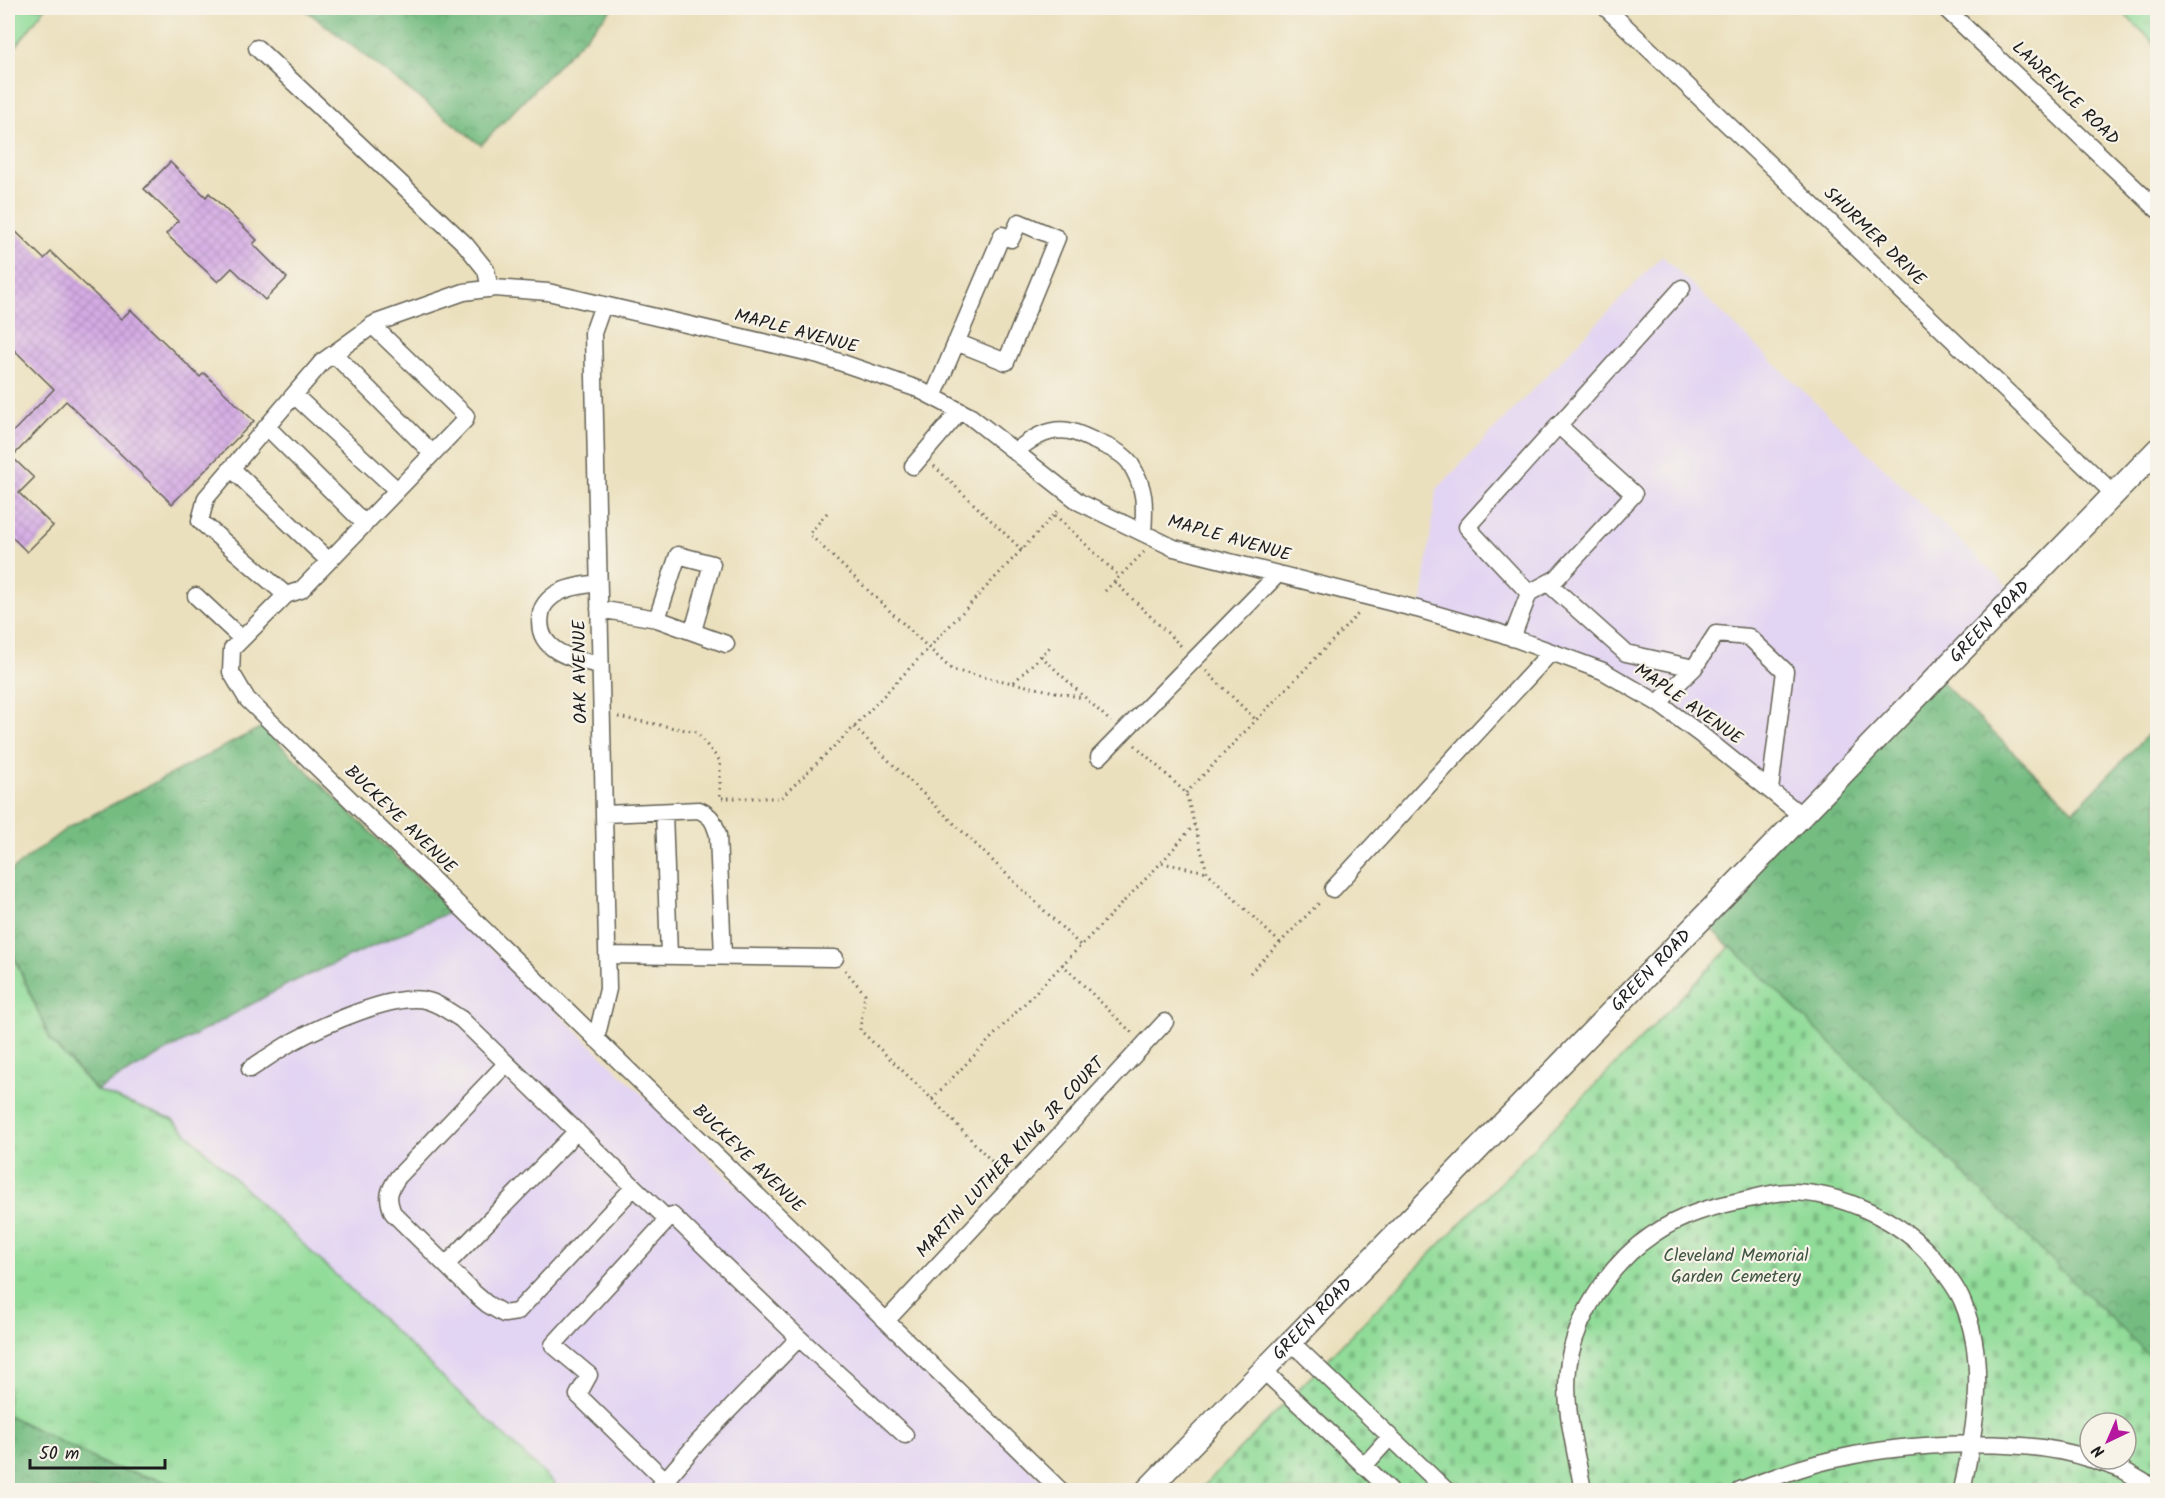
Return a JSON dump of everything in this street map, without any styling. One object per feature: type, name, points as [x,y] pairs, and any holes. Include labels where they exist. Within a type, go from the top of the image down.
[{"type":"main road","name":"GREEN ROAD","points":[[1147,1491],[2157,450]]},
{"type":"street","name":"SHURMER DRIVE","points":[[1606,8],[2114,494]]},
{"type":"street","name":"LAWRENCE ROAD","points":[[1945,8],[2157,210]]},
{"type":"street","points":[[257,48],[465,244],[486,270],[490,289]]},
{"type":"street","points":[[933,397],[956,342],[1002,235],[1011,239],[1018,222],[1057,238],[1006,362],[956,342]]},
{"type":"street","points":[[1529,593],[1467,527],[1682,288]]},
{"type":"street","points":[[286,595],[200,521],[206,498],[322,362],[372,325],[464,292],[490,289],[548,292],[603,305]]},
{"type":"street","name":"MAPLE AVENUE","points":[[603,305],[819,356],[918,389],[971,417],[1072,497],[1174,548],[1421,610],[1512,638],[1603,671],[1658,703],[1802,816]]},
{"type":"street","name":"OAK AVENUE","points":[[596,1039],[608,989],[592,333],[603,305]]},
{"type":"street","name":"BUCKEYE AVENUE","points":[[372,325],[466,416],[465,420],[301,590],[286,595],[232,649],[231,672],[247,699],[1060,1491]]},
{"type":"street","points":[[334,354],[432,453]]},
{"type":"street","points":[[294,395],[398,490]]},
{"type":"street","points":[[918,460],[960,411]]},
{"type":"street","points":[[1512,638],[1529,593],[1557,578],[1634,494],[1558,425]]},
{"type":"street","points":[[267,427],[365,524]]},
{"type":"street","points":[[1015,452],[1035,436],[1052,432],[1068,431],[1107,446],[1128,460],[1139,481],[1145,501],[1149,536]]},
{"type":"street","points":[[231,468],[329,561]]},
{"type":"street","points":[[657,620],[678,555],[712,564],[693,631]]},
{"type":"street","points":[[1099,757],[1278,574]]},
{"type":"street","points":[[598,583],[560,591],[547,600],[541,610],[539,626],[544,641],[560,652],[600,665]]},
{"type":"street","points":[[1548,583],[1626,653],[1694,668]]},
{"type":"street","points":[[196,596],[242,639]]},
{"type":"street","points":[[600,609],[657,620],[726,644]]},
{"type":"street","points":[[1658,703],[1694,668],[1716,634],[1749,637],[1785,671],[1770,790]]},
{"type":"street","points":[[1332,889],[1551,652]]},
{"type":"street","points":[[604,814],[699,810],[709,814],[714,821],[718,835],[723,957]]},
{"type":"street","points":[[664,812],[669,956]]},
{"type":"street","points":[[607,955],[835,958]]},
{"type":"street","points":[[250,1070],[292,1042],[333,1022],[381,1004],[411,999],[428,1000],[461,1019],[668,1220]]},
{"type":"street","name":"MARTIN LUTHER KING JR COURT","points":[[886,1321],[1165,1022]]},
{"type":"street","points":[[506,1064],[398,1177],[389,1190],[388,1200],[393,1212],[487,1305],[504,1314],[517,1312],[634,1187]]},
{"type":"street","points":[[446,1265],[576,1131]]},
{"type":"street","points":[[1583,1491],[1567,1395],[1567,1375],[1570,1355],[1577,1335],[1600,1289],[1634,1250],[1650,1236],[1674,1222],[1721,1204],[1790,1192],[1845,1201],[1889,1221],[1910,1234],[1953,1284],[1963,1303],[1973,1337],[1977,1367],[1977,1397],[1962,1491]]},
{"type":"street","points":[[799,1338],[699,1441],[661,1485],[578,1395],[589,1375],[553,1345],[672,1215],[799,1338],[905,1435]]},
{"type":"street","points":[[1291,1342],[1446,1491]]},
{"type":"street","points":[[1264,1371],[1390,1491]]},
{"type":"street","points":[[1364,1466],[1390,1437]]},
{"type":"street","points":[[1740,1491],[1797,1470],[1879,1450],[1971,1445],[2057,1449],[2078,1455]]},
{"type":"street","points":[[2125,1471],[2157,1491]]},
{"type":"path","points":[[918,460],[1022,550]]},
{"type":"path","points":[[601,713],[696,732],[720,761],[720,798],[781,798],[854,727],[1072,497]]},
{"type":"path","points":[[827,513],[809,534],[952,670],[1085,698]]},
{"type":"path","points":[[1055,515],[1120,577]]},
{"type":"path","points":[[1105,591],[1120,577],[1149,536]]},
{"type":"path","points":[[1280,943],[1207,872],[1186,793],[1374,598]]},
{"type":"path","points":[[1013,683],[1051,646]]},
{"type":"path","points":[[854,727],[1080,945]]},
{"type":"path","points":[[932,1099],[1161,863],[1194,825]]},
{"type":"path","points":[[1161,863],[1207,872]]},
{"type":"path","points":[[1250,973],[1332,889]]},
{"type":"path","points":[[835,958],[865,994],[860,1030],[932,1099],[1014,1184]]},
{"type":"path","points":[[1062,964],[1144,1045]]},
{"type":"shaded area","points":[[1662,256],[2017,595],[1802,816],[1603,671],[1421,610],[1436,490]]},
{"type":"shaded area","points":[[452,911],[1052,1490],[561,1490],[173,1120],[96,1090],[288,984]]},
{"type":"green space","points":[[8,8],[45,8],[8,57]]},
{"type":"green space","points":[[303,8],[613,8],[481,145]]},
{"type":"green space","points":[[2118,8],[2157,8],[2157,46]]},
{"type":"green space","points":[[1936,677],[2074,811],[2157,725],[2157,1364],[1701,919]]},
{"type":"green space","points":[[262,727],[452,911],[288,984],[96,1090],[51,1041],[8,942],[8,873],[67,828]]},
{"type":"green space","points":[[8,944],[51,1041],[96,1090],[173,1120],[561,1490],[8,1490]]},
{"type":"green space","name":"Cleveland Memorial Garden Cemetery","points":[[1731,946],[2157,1363],[2157,1490],[1200,1490]]},
{"type":"green space","points":[[8,1415],[108,1466],[171,1483],[177,1490],[8,1490]]},
{"type":"building","points":[[170,162],[206,197],[209,193],[257,240],[253,244],[287,278],[265,300],[232,268],[218,282],[166,234],[178,221],[144,189]]},
{"type":"building","points":[[8,224],[44,259],[51,252],[121,319],[131,310],[200,377],[204,373],[254,421],[172,504],[66,401],[12,457],[34,478],[19,493],[53,526],[27,552],[8,533],[8,437],[54,389],[8,344]]}]
